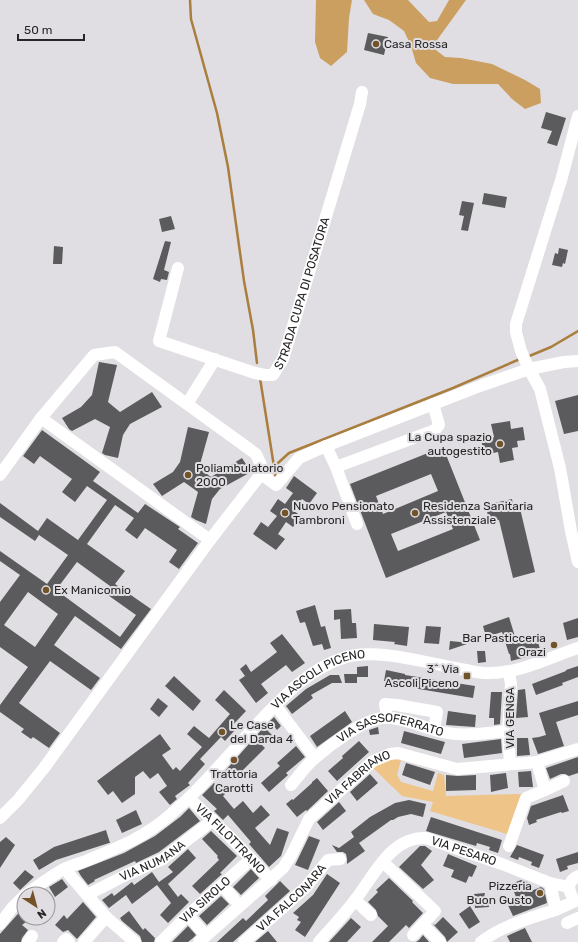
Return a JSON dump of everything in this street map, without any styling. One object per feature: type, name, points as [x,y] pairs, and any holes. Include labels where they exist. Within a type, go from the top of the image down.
[{"type":"street","name":"STRADA CUPA DI POSATORA","points":[[178,268],[159,341],[264,375],[273,375],[283,359],[362,92]]},
{"type":"street","points":[[578,116],[562,177],[516,324],[516,332],[525,361],[540,389],[574,530],[578,562]]},
{"type":"street","points":[[0,475],[41,418],[94,355],[115,352],[256,454],[261,465],[261,474],[210,540],[44,768],[18,800],[0,818]]},
{"type":"street","points":[[187,404],[215,359]]},
{"type":"street","points":[[261,474],[276,486],[299,458],[480,386],[525,361],[578,361]]},
{"type":"street","points":[[336,467],[435,430],[439,425],[433,404]]},
{"type":"street","points":[[41,418],[210,540]]},
{"type":"street","points":[[326,446],[336,467],[357,524]]},
{"type":"street","name":"VIA ASCOLI PICENO","points":[[36,886],[66,868],[140,837],[155,828],[189,798],[275,705],[301,681],[322,666],[347,657],[368,654],[390,656],[487,674],[509,672],[526,668],[552,656],[578,648]]},
{"type":"street","name":"VIA GENGA","points":[[509,672],[510,684],[508,731],[510,764]]},
{"type":"street","points":[[387,718],[385,704],[437,712],[434,729]]},
{"type":"street","points":[[275,705],[314,758]]},
{"type":"street","name":"VIA SASSOFERRATO","points":[[291,785],[314,758],[353,730],[371,720],[387,718],[434,729],[440,732],[459,735],[508,731]]},
{"type":"street","name":"VIA FABRIANO","points":[[200,936],[271,880],[283,868],[291,856],[308,819],[373,761],[390,754],[398,753],[457,769],[537,762],[578,750]]},
{"type":"street","points":[[537,762],[545,790]]},
{"type":"street","points":[[509,846],[526,798],[564,781]]},
{"type":"street","name":"VIA FILOTTRANO","points":[[189,798],[213,820],[271,880]]},
{"type":"street","name":"VIA NUMANA","points":[[87,895],[126,875],[163,859],[213,820]]},
{"type":"street","name":"VIA PESARO","points":[[319,942],[355,900],[392,851],[400,844],[419,837],[426,838],[502,864],[550,883]]},
{"type":"street","name":"VIA SIROLO","points":[[160,942],[251,859]]},
{"type":"street","name":"VIA FALCONARA","points":[[244,942],[306,887],[328,860],[340,859]]},
{"type":"street","points":[[383,862],[434,911],[413,935]]},
{"type":"street","points":[[69,874],[106,917],[136,942]]},
{"type":"street","points":[[481,942],[507,926],[556,910],[573,888],[550,883],[556,910]]},
{"type":"street","points":[[222,885],[234,899]]},
{"type":"street","points":[[355,900],[371,915]]},
{"type":"street","points":[[0,924],[16,904]]},
{"type":"street","points":[[188,915],[200,936]]},
{"type":"street","points":[[84,942],[106,917]]},
{"type":"street","points":[[567,922],[578,918]]},
{"type":"street","points":[[423,925],[440,942]]},
{"type":"street","points":[[63,942],[66,939],[69,942]]},
{"type":"shaded area","points":[[316,0],[352,0],[349,18],[347,52],[331,66],[320,58],[315,42]]},
{"type":"shaded area","points":[[364,0],[408,0],[429,22],[437,21],[449,0],[466,0],[432,47],[445,57],[461,58],[492,64],[525,80],[540,89],[541,103],[525,109],[512,99],[498,84],[453,84],[430,78],[416,63],[411,46],[404,31],[389,20],[373,14]]},
{"type":"shaded area","points":[[388,758],[401,760],[397,775],[401,782],[433,791],[438,773],[444,775],[446,796],[522,794],[507,834],[430,811],[433,802],[402,796],[373,768]]},
{"type":"building","name":"Casa Rossa","points":[[368,33],[388,37],[384,55],[364,50]]},
{"type":"building","points":[[546,112],[566,118],[557,146],[547,143],[552,131],[541,128]]},
{"type":"building","points":[[484,193],[507,197],[505,208],[482,204]]},
{"type":"building","points":[[462,201],[474,203],[468,231],[461,230],[464,216],[459,215]]},
{"type":"building","points":[[171,216],[175,229],[162,232],[159,219]]},
{"type":"building","points":[[165,241],[171,242],[164,270],[169,272],[167,280],[161,279],[160,282],[153,279]]},
{"type":"building","points":[[54,246],[63,247],[62,264],[53,264]]},
{"type":"building","points":[[559,248],[568,250],[565,264],[563,263],[562,267],[552,265],[555,253],[558,254]]},
{"type":"building","points":[[99,362],[117,365],[108,402],[120,412],[152,392],[162,407],[130,424],[123,435],[118,458],[102,453],[110,427],[95,419],[72,431],[62,418],[81,407],[92,395]]},
{"type":"building","points":[[578,395],[578,431],[564,434],[555,401]]},
{"type":"building","name":"La Cupa spazio autogestito","points":[[510,421],[511,429],[523,427],[525,440],[517,441],[518,447],[512,448],[514,460],[500,463],[498,452],[484,455],[481,439],[494,437],[491,424]]},
{"type":"building","name":"Poliambulatorio 2000","points":[[188,427],[209,432],[199,468],[211,477],[242,458],[251,472],[220,489],[212,499],[206,524],[191,517],[198,492],[184,482],[162,496],[153,484],[173,472],[180,462]]},
{"type":"building","name":"Ex Manicomio","points":[[42,430],[100,472],[93,481],[138,513],[145,504],[180,527],[178,529],[198,543],[179,569],[169,562],[177,550],[145,528],[137,539],[125,530],[134,518],[115,505],[87,544],[125,571],[115,584],[151,609],[121,649],[75,616],[54,645],[100,678],[91,690],[50,661],[19,703],[60,733],[49,748],[33,737],[31,739],[21,732],[24,729],[0,712],[0,705],[28,667],[0,647],[0,602],[20,575],[0,561],[0,551],[47,584],[68,555],[39,535],[35,541],[0,517],[0,503],[38,531],[47,518],[78,540],[107,500],[87,486],[75,502],[62,492],[72,479],[40,456],[34,464],[23,456]],"holes":[[[77,562],[110,586],[105,593],[136,615],[120,637],[56,590]],[[28,592],[58,614],[35,647],[4,625]]]},
{"type":"building","name":"Residenza Sanitaria Assistenziale","points":[[443,447],[480,540],[386,578],[350,484]],"holes":[[[431,474],[438,491],[383,514],[376,496]],[[446,512],[453,529],[398,551],[391,534]]]},
{"type":"building","name":"Nuovo Pensionato Tambroni","points":[[294,476],[317,493],[309,504],[302,499],[294,511],[301,516],[293,527],[286,522],[278,534],[285,539],[276,550],[253,534],[261,522],[268,527],[277,516],[270,511],[278,499],[285,504],[293,493],[286,488]]},
{"type":"building","points":[[512,499],[513,506],[519,504],[535,572],[513,578],[499,520],[490,522],[485,505]]},
{"type":"building","points":[[315,605],[321,627],[325,626],[331,648],[324,650],[322,644],[313,646],[305,622],[300,623],[296,611]]},
{"type":"building","points":[[351,609],[352,623],[356,623],[357,638],[341,639],[340,619],[334,620],[334,610]]},
{"type":"building","points":[[509,617],[517,643],[537,638],[541,653],[511,661],[502,632],[486,637],[483,626]]},
{"type":"building","points":[[578,618],[578,637],[567,640],[563,623]]},
{"type":"building","points":[[374,624],[409,627],[407,646],[394,644],[395,642],[373,640]]},
{"type":"building","points":[[426,626],[441,627],[439,644],[424,643]]},
{"type":"building","points":[[282,634],[305,663],[292,672],[286,665],[261,684],[268,693],[256,703],[239,680],[245,676],[240,669],[246,664],[251,672],[277,652],[270,643]]},
{"type":"building","points":[[450,641],[470,643],[449,650]]},
{"type":"building","points":[[477,651],[485,651],[486,662],[478,663]]},
{"type":"building","points":[[368,666],[368,677],[357,677],[357,667]]},
{"type":"building","points":[[578,666],[578,677],[562,683],[563,685],[536,695],[532,684]]},
{"type":"building","points":[[386,670],[405,675],[475,686],[473,698],[413,688],[414,685],[384,681]]},
{"type":"building","points":[[344,674],[357,674],[357,683],[345,683]]},
{"type":"building","points":[[330,675],[339,675],[342,683],[332,683],[311,695],[313,698],[292,714],[286,706],[306,689]]},
{"type":"building","points":[[174,676],[201,701],[193,711],[165,686]]},
{"type":"building","points":[[525,689],[528,717],[516,718],[518,690]]},
{"type":"building","points":[[224,690],[246,711],[231,727],[235,730],[225,741],[221,737],[200,759],[205,764],[188,783],[190,785],[175,796],[177,799],[170,805],[159,792],[167,786],[158,773],[150,779],[143,771],[135,777],[135,794],[122,803],[113,791],[108,795],[97,781],[160,734],[171,749],[162,755],[173,770],[176,767],[180,771],[202,747],[187,734],[194,726],[209,738],[230,714],[215,700]]},
{"type":"building","points":[[491,692],[502,692],[501,724],[494,725],[494,718],[489,718]]},
{"type":"building","points":[[158,698],[168,706],[159,717],[150,709]]},
{"type":"building","points":[[578,701],[578,715],[556,722],[564,746],[538,754],[532,738],[546,735],[539,713]]},
{"type":"building","points":[[345,711],[352,722],[317,747],[310,736]]},
{"type":"building","points":[[448,711],[476,715],[475,727],[446,725]]},
{"type":"building","points":[[274,717],[281,726],[277,730],[270,721]]},
{"type":"building","points":[[264,727],[272,735],[262,745],[265,748],[233,780],[225,771]]},
{"type":"building","points":[[378,727],[379,734],[370,735],[369,730]]},
{"type":"building","points":[[404,731],[445,742],[441,754],[401,743]]},
{"type":"building","points":[[517,738],[528,738],[530,755],[517,756]]},
{"type":"building","points":[[501,739],[502,753],[464,758],[462,744]]},
{"type":"building","points":[[359,741],[369,752],[337,781],[328,771]]},
{"type":"building","points":[[296,746],[305,757],[286,773],[288,775],[269,792],[261,783],[280,766],[277,763]]},
{"type":"building","points":[[578,757],[578,773],[569,776],[561,774],[550,779],[546,768]]},
{"type":"building","points":[[406,763],[435,772],[430,785],[402,775]]},
{"type":"building","points":[[531,771],[533,787],[519,787],[518,772]]},
{"type":"building","points":[[506,773],[508,788],[491,792],[490,775]]},
{"type":"building","points":[[370,774],[378,783],[357,801],[350,792]]},
{"type":"building","points":[[446,775],[476,775],[476,790],[446,791]]},
{"type":"building","points":[[317,778],[328,791],[307,811],[306,810],[297,817],[286,804],[292,799],[293,800]]},
{"type":"building","points":[[214,783],[226,793],[223,796],[234,809],[243,801],[253,813],[261,805],[270,815],[255,828],[270,845],[277,828],[289,832],[281,856],[269,867],[249,844],[251,842],[228,815],[223,820],[214,811],[217,809],[202,795]]},
{"type":"building","points":[[563,795],[569,811],[536,820],[537,822],[529,825],[527,818],[531,806]]},
{"type":"building","points":[[409,800],[426,804],[423,817],[411,814],[391,820],[359,843],[365,851],[347,864],[346,854],[343,852],[337,852],[332,845],[339,848],[354,837],[351,832],[370,817],[395,803]]},
{"type":"building","points":[[339,802],[346,811],[323,830],[317,822]]},
{"type":"building","points":[[189,808],[200,821],[159,852],[136,863],[135,861],[94,880],[95,881],[88,885],[78,871],[124,853],[155,836],[180,817]]},
{"type":"building","points":[[136,810],[142,824],[122,833],[116,820]]},
{"type":"building","points":[[431,817],[502,840],[498,853],[489,850],[490,847],[477,843],[476,846],[426,831]]},
{"type":"building","points":[[106,830],[110,843],[56,860],[39,870],[33,860],[54,847]]},
{"type":"building","points":[[211,831],[237,856],[220,873],[222,874],[200,894],[192,886],[219,860],[217,857],[218,856],[202,839]]},
{"type":"building","points":[[309,836],[320,840],[308,870],[295,865]]},
{"type":"building","points":[[6,837],[15,845],[0,868],[0,842]]},
{"type":"building","points":[[517,845],[544,855],[539,868],[531,865],[532,862],[519,857],[518,860],[510,857]]},
{"type":"building","points":[[420,846],[425,846],[432,851],[421,865],[434,880],[423,889],[399,867]]},
{"type":"building","points":[[188,849],[196,858],[168,884],[178,897],[181,894],[189,902],[168,923],[160,915],[171,903],[157,885],[132,904],[126,895],[109,908],[102,900],[112,893],[114,896],[132,882],[134,885],[152,872],[159,882],[173,872],[168,867]]},
{"type":"building","points":[[578,852],[578,863],[567,866],[568,869],[560,872],[556,859]]},
{"type":"building","points":[[448,854],[477,866],[472,877],[469,876],[466,883],[451,877],[454,870],[443,866]]},
{"type":"building","points":[[251,869],[259,878],[241,895],[233,887]]},
{"type":"building","points":[[25,870],[34,877],[24,886],[16,886],[13,883]]},
{"type":"building","points":[[327,874],[340,883],[305,937],[295,930],[301,922],[297,920],[299,917],[293,913],[313,895]]},
{"type":"building","points":[[389,878],[423,913],[409,928],[406,925],[389,942],[372,942],[388,926],[378,916],[376,910],[368,902],[378,892],[376,890]]},
{"type":"building","points":[[62,879],[68,887],[56,896],[56,886],[51,886]]},
{"type":"building","points":[[521,880],[528,882],[531,891],[541,887],[544,889],[547,903],[513,916],[506,901],[516,897],[511,884]]},
{"type":"building","points":[[280,881],[290,891],[233,942],[217,942],[243,918],[246,921],[268,900],[265,896]]},
{"type":"building","points":[[485,893],[484,897],[488,899],[489,907],[475,908],[474,894]]},
{"type":"building","points":[[221,896],[229,904],[207,925],[199,916]]},
{"type":"building","points":[[83,902],[96,917],[77,939],[68,930],[63,932],[56,926],[64,915],[67,919]]},
{"type":"building","points":[[470,906],[480,922],[469,929],[459,914]]},
{"type":"building","points":[[129,911],[143,930],[145,928],[155,938],[154,942],[142,942],[140,936],[122,921],[120,918]]},
{"type":"building","points":[[16,916],[16,926],[23,926],[28,930],[21,942],[0,942],[0,934]]},
{"type":"building","points":[[443,917],[458,932],[447,942],[445,937],[433,924],[435,925]]},
{"type":"building","points":[[351,918],[361,927],[347,942],[329,942]]},
{"type":"building","points":[[188,926],[196,935],[193,938],[188,942],[172,942]]},
{"type":"building","points":[[525,928],[532,942],[510,942],[507,936]]},
{"type":"building","points":[[268,931],[277,942],[255,942]]},
{"type":"building","points":[[423,935],[429,942],[416,942],[419,940]]},
{"type":"waterway","points":[[190,0],[191,19],[217,113],[228,167],[257,363]]},
{"type":"waterway","points":[[527,357],[551,347],[578,331]]},
{"type":"waterway","points":[[275,477],[278,463],[289,453],[453,388],[520,359]]},
{"type":"waterway","points":[[260,378],[275,473]]},
{"type":"place","name":"Casa Rossa","points":[[376,44]]},
{"type":"place","name":"La Cupa spazio autogestito","points":[[500,444]]},
{"type":"place","name":"Poliambulatorio 2000","points":[[188,475]]},
{"type":"place","name":"Nuovo Pensionato Tambroni","points":[[285,513]]},
{"type":"place","name":"Residenza Sanitaria Assistenziale","points":[[415,513]]},
{"type":"place","name":"Ex Manicomio","points":[[46,590]]},
{"type":"place","name":"Bar Pasticceria Orazi","points":[[554,645]]},
{"type":"place","name":"3^ Via Ascoli Piceno","points":[[467,676]]},
{"type":"place","name":"Le Case del Darda 4","points":[[222,732]]},
{"type":"place","name":"Trattoria Carotti","points":[[234,760]]},
{"type":"place","name":"Pizzeria Buon Gusto","points":[[540,893]]}]
